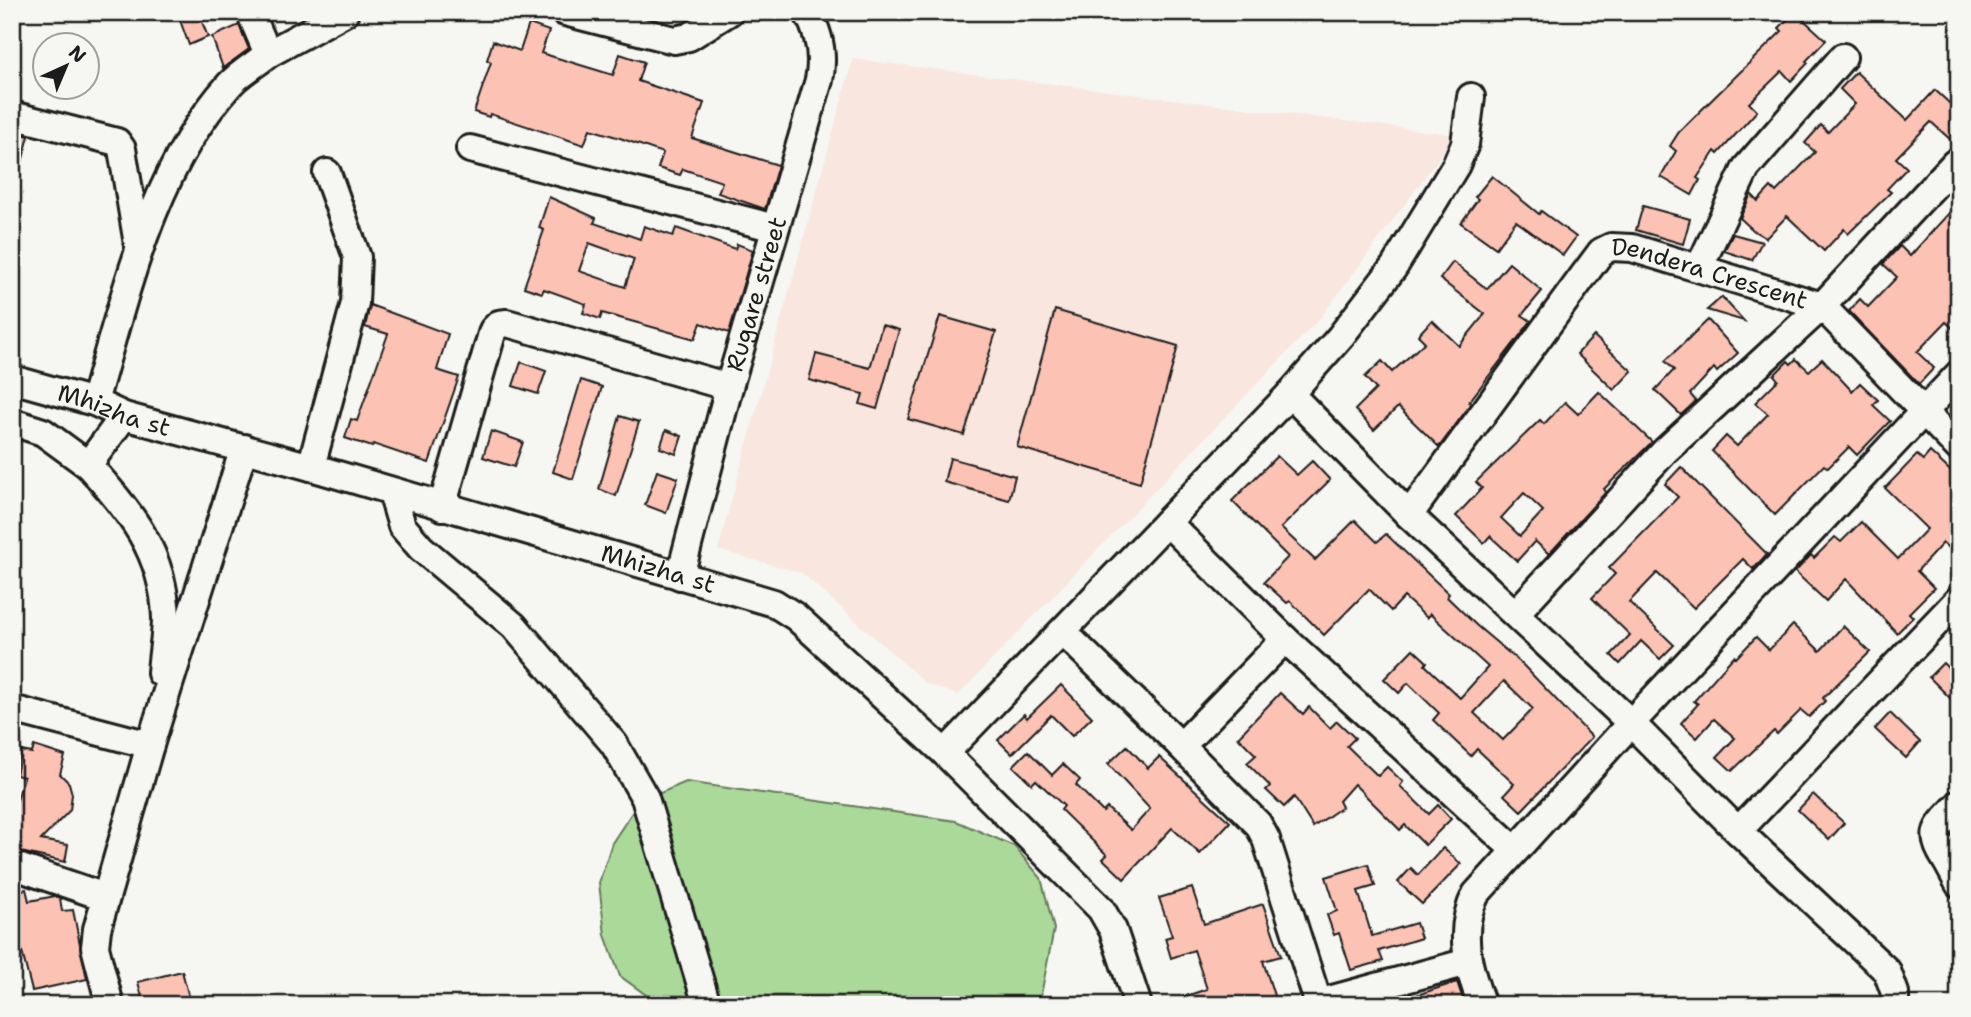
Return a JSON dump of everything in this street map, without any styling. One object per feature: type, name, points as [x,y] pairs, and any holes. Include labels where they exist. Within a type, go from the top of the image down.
[{"type":"street","points":[[250,12],[268,54]]},
{"type":"street","points":[[94,402],[139,250],[177,161],[197,128],[230,84],[268,54],[345,12]]},
{"type":"street","points":[[565,12],[674,40],[689,37],[729,12]]},
{"type":"street","name":"Rugare street","points":[[680,576],[729,387],[822,68],[818,34],[807,12]]},
{"type":"street","points":[[1699,268],[1746,168],[1843,58]]},
{"type":"street","points":[[945,753],[1290,394],[1341,336],[1394,267],[1456,165],[1465,144],[1472,97]]},
{"type":"street","points":[[12,115],[117,142],[122,149],[139,250]]},
{"type":"street","points":[[470,149],[775,228]]},
{"type":"street","points":[[1516,613],[1665,451],[1822,306],[1955,163]]},
{"type":"street","points":[[311,467],[355,303],[358,257],[327,173]]},
{"type":"street","name":"Dendera Crescent","points":[[1409,516],[1601,252],[1611,247],[1632,248],[1822,306],[1959,448]]},
{"type":"street","points":[[442,508],[493,330],[499,324],[507,323],[729,387]]},
{"type":"street","points":[[1502,1005],[1479,996],[1468,962],[1465,927],[1476,894],[1631,723],[1959,374]]},
{"type":"street","name":"Mhizha st","points":[[12,379],[94,402],[124,416],[311,467],[442,508],[774,603],[796,617],[945,753],[1101,909],[1113,930],[1138,1005]]},
{"type":"street","points":[[1290,394],[1409,516],[1516,613],[1738,831],[1886,971],[1895,993],[1895,1005]]},
{"type":"street","points":[[88,465],[124,416]]},
{"type":"street","points":[[12,422],[43,432],[88,465],[126,506],[153,553],[166,617],[152,736]]},
{"type":"street","points":[[110,1005],[95,947],[105,897],[152,736],[244,448]]},
{"type":"street","points":[[392,492],[402,526],[421,548],[514,626],[614,744],[645,799],[707,1005]]},
{"type":"street","points":[[1167,522],[1285,639],[1515,850]]},
{"type":"street","points":[[1738,831],[1956,609]]},
{"type":"street","points":[[1063,632],[1258,824],[1266,839],[1318,1004],[1468,962]]},
{"type":"street","points":[[1181,746],[1285,639]]},
{"type":"street","points":[[12,709],[152,736]]},
{"type":"street","points":[[1959,804],[1940,825],[1935,835],[1935,841],[1953,854],[1959,884]]},
{"type":"street","points":[[12,865],[105,897]]},
{"type":"shaded area","points":[[853,59],[1456,135],[1321,317],[958,695],[927,684],[802,573],[718,550]]},
{"type":"green space","points":[[686,782],[956,821],[1014,846],[1041,878],[1054,929],[1039,1005],[660,1005],[620,976],[605,935],[599,883],[612,843],[639,802]]},
{"type":"building","points":[[177,12],[198,12],[208,37],[189,45]]},
{"type":"building","points":[[1795,12],[1826,40],[1806,61],[1808,63],[1791,81],[1782,71],[1749,103],[1757,111],[1718,154],[1715,151],[1697,178],[1700,180],[1692,195],[1661,177],[1676,151],[1670,146],[1679,132],[1782,31],[1779,28]]},
{"type":"building","points":[[529,24],[549,31],[541,53],[613,75],[620,54],[644,62],[638,81],[704,103],[692,138],[778,165],[765,209],[718,193],[722,182],[683,169],[680,175],[658,168],[663,153],[620,138],[590,129],[584,145],[490,114],[489,117],[474,112],[491,62],[487,60],[493,41],[520,51]]},
{"type":"building","points":[[239,25],[249,49],[223,68],[212,37]]},
{"type":"building","points":[[1856,72],[1907,120],[1935,90],[1959,112],[1959,132],[1951,140],[1931,122],[1896,158],[1907,168],[1887,189],[1891,192],[1848,234],[1844,229],[1824,251],[1787,216],[1766,238],[1754,231],[1740,218],[1751,194],[1758,201],[1771,187],[1776,192],[1815,152],[1805,143],[1821,125],[1828,132],[1855,104],[1840,89]]},
{"type":"building","points":[[12,131],[29,136],[17,181],[12,180]]},
{"type":"building","points":[[1492,176],[1539,214],[1541,211],[1576,237],[1563,255],[1516,221],[1496,248],[1461,223],[1478,199],[1475,197]]},
{"type":"building","points":[[549,197],[596,218],[594,223],[640,239],[644,226],[673,236],[676,228],[735,249],[737,244],[753,250],[729,333],[701,323],[695,339],[602,313],[600,319],[583,313],[586,304],[544,289],[542,293],[524,287],[544,230],[539,228]],"holes":[[[589,243],[634,259],[625,287],[579,271]]]},
{"type":"building","points":[[1959,202],[1959,334],[1946,322],[1917,352],[1934,368],[1919,384],[1849,311],[1860,299],[1868,307],[1897,277],[1883,264],[1900,246],[1910,256]]},
{"type":"building","points":[[1643,206],[1690,219],[1683,244],[1636,230]]},
{"type":"building","points":[[1733,234],[1762,242],[1752,260],[1724,251]]},
{"type":"building","points":[[1453,262],[1487,289],[1509,263],[1542,291],[1522,315],[1531,321],[1469,402],[1471,404],[1439,447],[1398,407],[1374,430],[1355,410],[1376,389],[1365,377],[1382,361],[1392,372],[1425,342],[1418,335],[1432,320],[1459,346],[1485,314],[1440,279]]},
{"type":"building","points":[[1722,297],[1744,321],[1707,310]]},
{"type":"building","points":[[370,305],[448,334],[437,370],[459,377],[429,463],[373,444],[372,447],[345,438],[351,419],[357,421],[388,334],[365,327]]},
{"type":"building","points":[[1055,310],[1178,346],[1140,483],[1017,447]]},
{"type":"building","points":[[940,316],[996,332],[964,435],[908,419]]},
{"type":"building","points":[[1708,320],[1738,353],[1717,372],[1714,368],[1690,394],[1696,401],[1681,415],[1655,390],[1674,370],[1665,361]]},
{"type":"building","points":[[882,325],[899,330],[877,409],[860,404],[863,394],[809,380],[816,354],[870,368]]},
{"type":"building","points":[[1594,336],[1632,371],[1614,390],[1577,354]]},
{"type":"building","points":[[1796,359],[1809,371],[1822,359],[1852,391],[1860,383],[1878,400],[1873,405],[1890,421],[1857,455],[1849,447],[1828,468],[1824,465],[1775,515],[1712,451],[1726,436],[1737,446],[1768,414],[1755,403],[1778,380],[1774,375],[1788,361],[1791,364]]},
{"type":"building","points":[[521,362],[546,371],[538,394],[513,386]]},
{"type":"building","points":[[581,380],[602,387],[573,479],[553,472]]},
{"type":"building","points":[[1599,392],[1652,442],[1604,489],[1606,492],[1549,554],[1535,541],[1517,561],[1490,536],[1484,543],[1456,516],[1482,488],[1476,482],[1540,420],[1544,424],[1565,402],[1578,414]],"holes":[[[1524,493],[1543,511],[1520,536],[1501,518]]]},
{"type":"building","points":[[620,416],[639,422],[616,496],[599,489]]},
{"type":"building","points":[[666,430],[682,436],[676,454],[660,448]]},
{"type":"building","points":[[491,431],[523,442],[514,467],[483,457]]},
{"type":"building","points":[[1930,452],[1959,479],[1959,558],[1943,543],[1917,571],[1934,588],[1909,613],[1913,617],[1897,633],[1846,579],[1826,601],[1795,572],[1811,555],[1814,558],[1835,537],[1841,542],[1861,522],[1898,559],[1927,529],[1885,488],[1917,455],[1923,460]]},
{"type":"building","points":[[1277,456],[1297,475],[1312,461],[1330,480],[1281,528],[1315,560],[1355,520],[1377,542],[1386,534],[1449,594],[1447,597],[1477,626],[1521,663],[1592,737],[1521,811],[1504,795],[1514,784],[1477,749],[1471,756],[1455,741],[1433,720],[1439,713],[1408,683],[1399,693],[1384,679],[1413,649],[1427,662],[1425,665],[1460,698],[1488,667],[1430,614],[1427,618],[1404,597],[1391,611],[1369,589],[1324,635],[1290,601],[1287,603],[1264,582],[1288,557],[1232,501]],"holes":[[[1504,681],[1533,709],[1503,740],[1474,713]]]},
{"type":"building","points":[[950,458],[1015,476],[1009,500],[944,482]]},
{"type":"building","points":[[1681,467],[1767,554],[1753,569],[1743,559],[1694,608],[1657,573],[1629,602],[1674,645],[1660,659],[1641,641],[1620,664],[1611,655],[1630,635],[1592,598],[1615,574],[1609,568],[1678,497],[1665,484]]},
{"type":"building","points":[[657,471],[678,478],[666,513],[645,505]]},
{"type":"building","points":[[1793,625],[1820,651],[1843,626],[1870,652],[1823,698],[1825,701],[1809,717],[1801,710],[1777,734],[1774,731],[1732,771],[1717,757],[1735,738],[1714,719],[1697,738],[1681,723],[1698,704],[1694,701],[1734,656],[1736,658],[1756,637],[1769,650]]},
{"type":"building","points":[[1943,663],[1959,679],[1959,707],[1929,677]]},
{"type":"building","points":[[1061,685],[1092,717],[1072,736],[1051,715],[1012,754],[998,740],[1024,714],[1027,718]]},
{"type":"building","points":[[1280,693],[1303,714],[1309,707],[1330,728],[1337,721],[1355,738],[1347,746],[1378,776],[1387,767],[1403,782],[1400,786],[1429,814],[1438,805],[1451,819],[1425,845],[1405,825],[1400,830],[1354,784],[1339,801],[1342,807],[1313,827],[1294,797],[1284,807],[1266,790],[1270,786],[1247,763],[1256,755],[1238,737]]},
{"type":"building","points":[[1890,713],[1920,742],[1906,758],[1875,729]]},
{"type":"building","points":[[34,746],[65,756],[60,774],[69,783],[72,794],[70,810],[41,840],[68,845],[65,862],[12,850],[12,817],[24,777],[16,775],[21,751],[32,753]]},
{"type":"building","points":[[1127,746],[1148,768],[1159,757],[1230,822],[1200,854],[1172,828],[1124,879],[1103,859],[1107,855],[1061,810],[1064,806],[1036,780],[1032,784],[1013,766],[1028,751],[1052,775],[1063,764],[1080,780],[1076,785],[1103,812],[1107,808],[1131,830],[1150,809],[1108,764]]},
{"type":"building","points":[[1813,794],[1844,823],[1829,840],[1798,810]]},
{"type":"building","points":[[1443,848],[1461,864],[1422,904],[1398,882],[1411,868],[1418,875]]},
{"type":"building","points":[[1368,864],[1375,886],[1358,891],[1372,936],[1416,923],[1421,938],[1379,951],[1383,961],[1351,970],[1339,933],[1334,935],[1327,915],[1337,911],[1326,877]]},
{"type":"building","points":[[1192,888],[1204,924],[1263,904],[1281,956],[1263,961],[1277,1005],[1168,1005],[1168,1002],[1207,989],[1194,950],[1171,958],[1165,938],[1172,936],[1159,898]]},
{"type":"building","points":[[26,889],[29,901],[55,896],[60,898],[62,911],[73,910],[87,979],[32,991],[12,913],[12,893]]},
{"type":"building","points":[[182,971],[191,1005],[144,1005],[138,982]]},
{"type":"building","points":[[1457,982],[1465,1005],[1395,1005],[1395,1002]]}]
